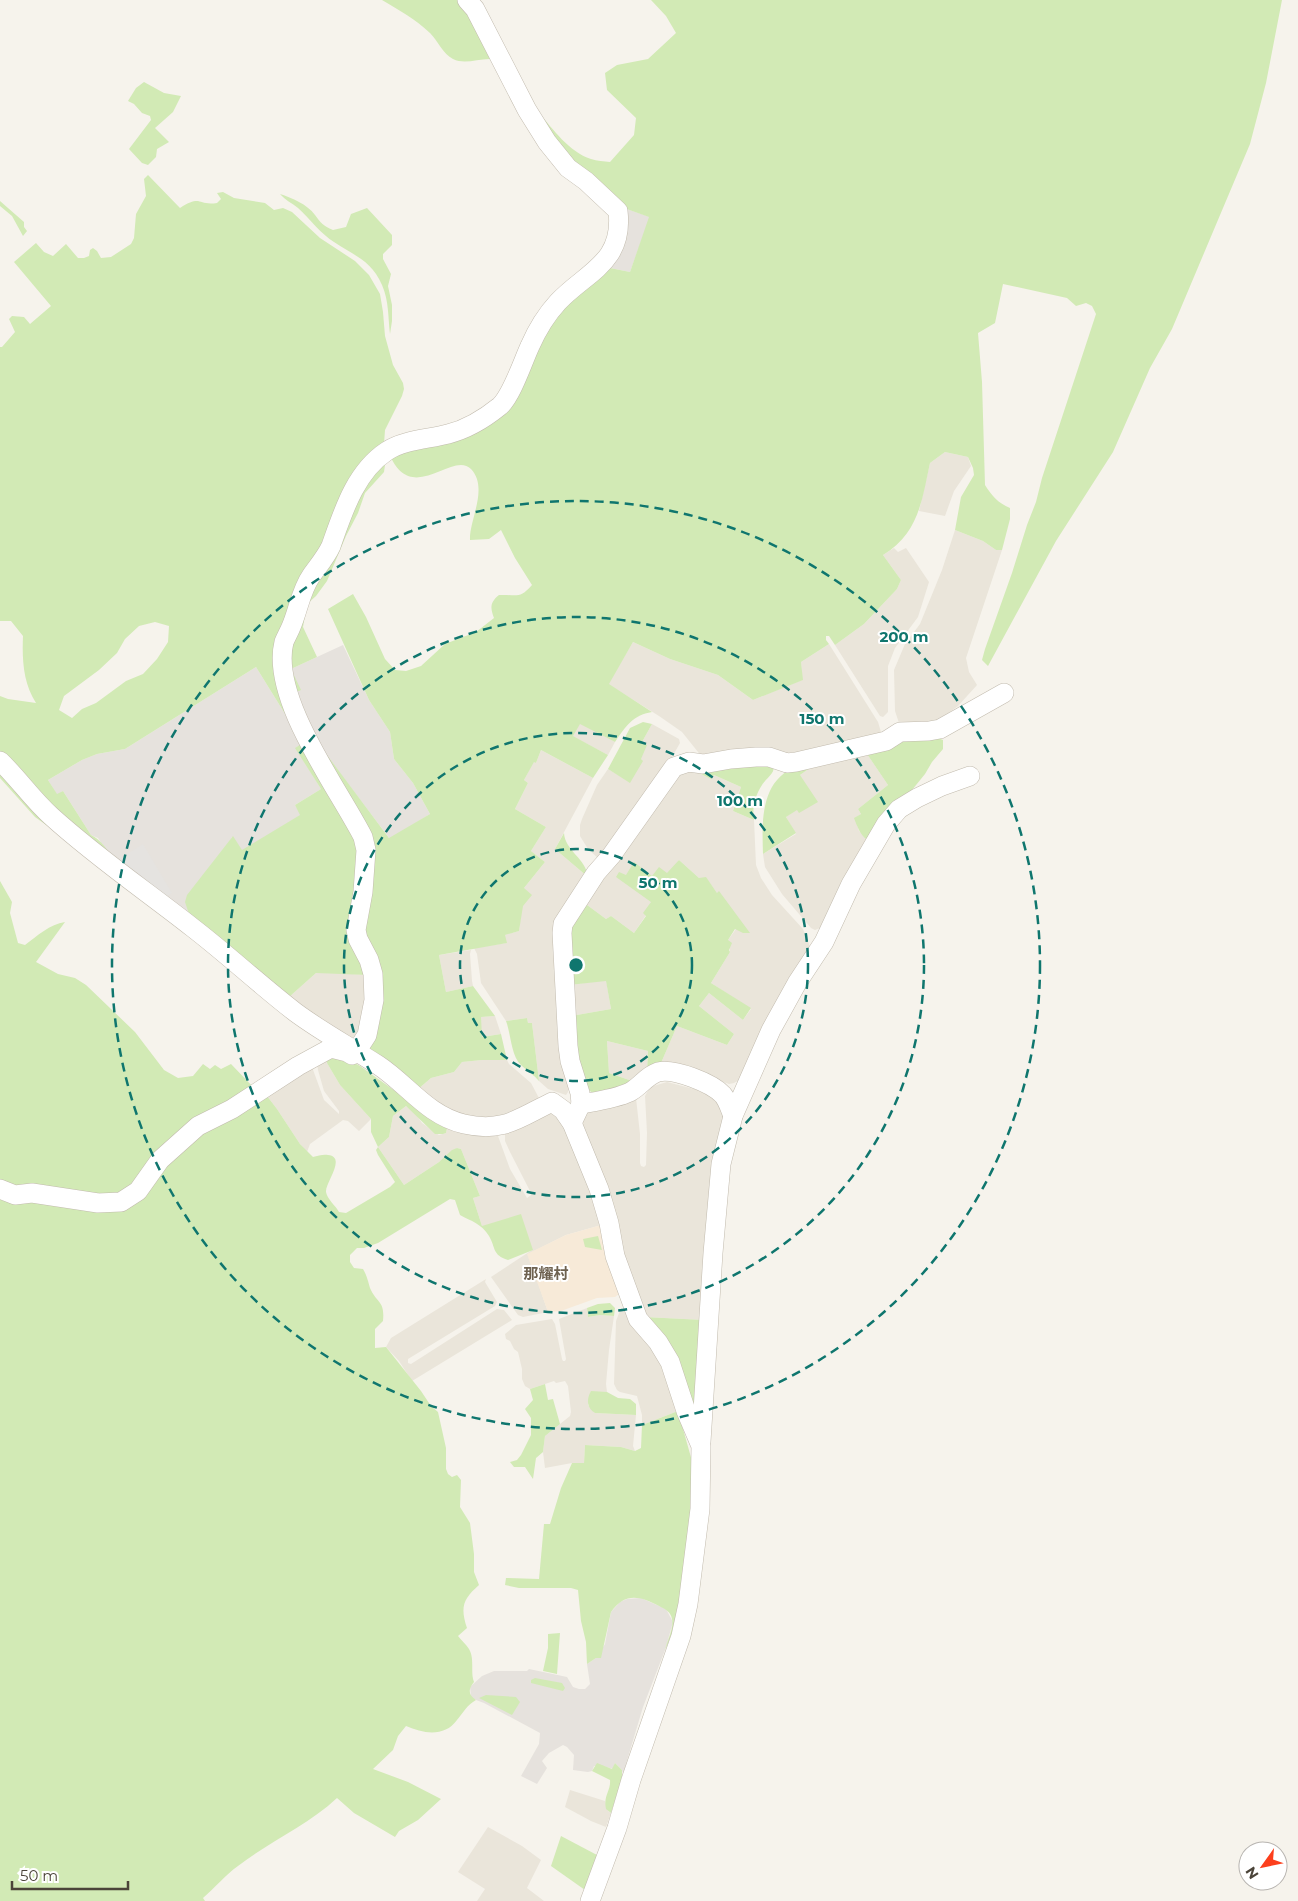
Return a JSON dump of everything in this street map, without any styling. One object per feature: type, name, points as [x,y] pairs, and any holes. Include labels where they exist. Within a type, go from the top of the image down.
[{"type":"street","points":[[356,1052],[367,1035],[374,1000],[373,974],[356,930],[363,892],[366,850],[364,838],[308,740],[294,709],[287,690],[284,670],[282,652],[285,639],[291,628],[306,585],[330,547],[342,513],[360,479],[370,466],[389,450],[474,425],[502,404],[541,324],[567,292],[592,275],[605,262],[615,240],[619,223],[618,211],[586,181],[568,168],[547,142],[527,110],[475,9],[467,0]]},
{"type":"street","points":[[572,1123],[581,1104],[568,1046],[563,924],[596,873],[611,856],[674,768],[689,762],[703,764],[756,757],[769,757],[786,763],[796,762],[886,741],[900,732],[940,729],[1004,693]]},
{"type":"street","points":[[0,760],[31,797],[70,832],[296,1012],[379,1066],[435,1112]]},
{"type":"street","points":[[590,1901],[617,1828],[631,1780],[681,1636],[688,1604],[700,1510],[701,1446],[713,1253],[722,1164],[733,1116],[770,1030],[824,942],[851,884],[886,824],[899,809],[917,798],[970,776]]},
{"type":"street","points":[[0,1189],[15,1195],[32,1193],[98,1203],[121,1202],[138,1191],[160,1160],[198,1126],[232,1109],[298,1066],[331,1048],[347,1052],[375,1068],[425,1108],[463,1124],[483,1127],[500,1126],[521,1120],[552,1102],[563,1110],[572,1123],[599,1189],[609,1223],[615,1256],[638,1319],[658,1342],[670,1362],[686,1412],[701,1446]]},
{"type":"street","points":[[581,1104],[618,1096],[637,1088],[642,1081],[650,1076],[667,1071],[682,1074],[713,1087],[729,1105],[733,1116]]},
{"type":"shaded area","points":[[621,207],[650,217],[630,272],[605,267]]},
{"type":"shaded area","points":[[945,452],[968,457],[971,466],[954,491],[945,516],[919,511],[930,463]]},
{"type":"shaded area","points":[[955,530],[983,541],[996,550],[1002,550],[966,658],[969,672],[977,685],[958,706],[935,723],[900,726],[895,711],[894,670],[905,644],[920,624],[942,570]]},
{"type":"shaded area","points":[[894,548],[898,552],[906,548],[929,582],[918,617],[895,648],[888,666],[888,712],[883,717],[880,716],[835,645],[864,624],[897,589],[901,580],[883,555]]},
{"type":"shaded area","points":[[633,642],[670,659],[718,675],[753,700],[802,680],[801,662],[829,644],[878,722],[880,735],[799,752],[702,757],[682,732],[608,684]]},
{"type":"shaded area","points":[[343,645],[369,700],[390,732],[394,759],[413,783],[430,814],[390,839],[305,727],[291,669]]},
{"type":"shaded area","points":[[256,667],[303,743],[296,748],[321,789],[295,805],[301,815],[242,851],[232,837],[191,920],[106,850],[98,838],[91,835],[63,791],[57,795],[48,780],[82,760],[97,754],[125,749]]},
{"type":"shaded area","points":[[580,723],[615,742],[608,755],[572,736]]},
{"type":"shaded area","points":[[652,724],[679,739],[680,743],[652,792],[598,858],[588,849],[580,836],[582,819],[597,785],[608,769],[630,782],[642,760],[640,759],[642,742]]},
{"type":"shaded area","points":[[541,750],[593,778],[555,849],[588,877],[569,905],[569,1086],[566,1095],[548,1089],[539,1081],[532,1023],[528,1023],[527,1018],[506,1021],[481,983],[477,954],[474,948],[506,943],[504,935],[519,931],[524,888],[545,862],[531,851],[546,827],[515,809],[528,783],[524,780],[534,761],[536,763]]},
{"type":"shaded area","points":[[865,751],[888,785],[858,809],[861,814],[855,818],[859,831],[871,839],[820,928],[815,930],[811,928],[782,894],[765,867],[763,854],[796,834],[786,817],[797,809],[800,775],[820,761]]},
{"type":"shaded area","points":[[689,768],[711,779],[714,775],[741,787],[733,811],[754,820],[756,865],[761,878],[772,895],[803,929],[810,948],[741,1079],[729,1084],[670,1062],[661,1063],[677,1026],[727,1045],[734,1034],[699,1006],[709,993],[743,1020],[751,1009],[711,983],[730,952],[728,940],[736,929],[717,893],[706,878],[699,878],[679,860],[651,902],[646,915],[634,933],[611,916],[606,919],[583,902],[673,777]]},
{"type":"shaded area","points":[[143,844],[172,893],[164,898],[118,860]]},
{"type":"shaded area","points":[[471,950],[473,986],[446,992],[439,955]]},
{"type":"shaded area","points":[[316,973],[367,975],[370,986],[359,1033],[349,1040],[288,998]]},
{"type":"shaded area","points":[[606,980],[611,1009],[571,1016],[569,985]]},
{"type":"shaded area","points":[[495,1016],[501,1034],[482,1037],[480,1017]]},
{"type":"shaded area","points":[[607,1041],[648,1051],[647,1072],[635,1082],[609,1073]]},
{"type":"shaded area","points":[[327,1055],[327,1063],[340,1085],[371,1119],[359,1131],[348,1121],[343,1120],[310,1144],[307,1152],[267,1096],[312,1067],[324,1100],[339,1114],[339,1111],[324,1091],[318,1070],[317,1063]]},
{"type":"shaded area","points":[[507,1060],[509,1064],[531,1083],[540,1100],[508,1120],[461,1117],[417,1090],[431,1078],[454,1072],[462,1062]]},
{"type":"shaded area","points":[[667,1082],[698,1090],[714,1098],[722,1108],[723,1118],[704,1320],[644,1317],[580,1127],[586,1113],[592,1108],[636,1098],[640,1134],[640,1163],[644,1167],[646,1165],[647,1133],[645,1096],[650,1087]]},
{"type":"shaded area","name":"那耀村","points":[[406,1106],[415,1113],[422,1123],[439,1135],[446,1133],[447,1128],[495,1133],[498,1136],[510,1169],[527,1198],[531,1195],[530,1191],[505,1141],[505,1131],[547,1112],[559,1113],[605,1224],[566,1235],[528,1254],[548,1312],[523,1317],[518,1315],[491,1277],[532,1250],[482,1226],[473,1198],[480,1196],[461,1149],[457,1148],[404,1185],[378,1147],[389,1137],[393,1116]]},
{"type":"shaded area","points":[[605,1224],[620,1293],[615,1297],[597,1298],[561,1311],[548,1312],[527,1254],[566,1235]]},
{"type":"shaded area","name":"那耀村","points":[[486,1279],[485,1282],[497,1302],[495,1306],[408,1359],[408,1363],[411,1364],[497,1309],[504,1310],[512,1320],[412,1381],[399,1361],[386,1347],[391,1338]]},
{"type":"shaded area","name":"那耀村","points":[[587,1308],[588,1317],[600,1315],[614,1316],[609,1350],[607,1392],[591,1392],[588,1405],[595,1413],[636,1415],[633,1446],[635,1451],[621,1447],[585,1445],[584,1463],[572,1463],[545,1468],[543,1452],[545,1436],[570,1416],[568,1386],[565,1381],[556,1383],[554,1381],[530,1389],[525,1386],[522,1379],[518,1352],[510,1341],[506,1339],[505,1334],[516,1325],[552,1319],[555,1324],[562,1359],[565,1361],[559,1319]]},
{"type":"shaded area","points":[[621,1308],[628,1311],[654,1345],[678,1411],[642,1425],[642,1415],[637,1396],[620,1392],[614,1384],[616,1321]]},
{"type":"shaded area","points":[[641,1598],[666,1609],[673,1622],[665,1650],[643,1707],[623,1774],[622,1770],[615,1763],[613,1769],[594,1766],[592,1771],[588,1772],[573,1770],[574,1755],[563,1745],[549,1753],[542,1761],[547,1768],[537,1784],[521,1776],[539,1744],[540,1733],[471,1697],[470,1687],[482,1676],[494,1671],[527,1671],[529,1669],[567,1677],[573,1687],[585,1689],[590,1684],[587,1664],[596,1658],[605,1644],[611,1612],[620,1602],[627,1599]]},
{"type":"shaded area","points":[[570,1790],[605,1801],[608,1811],[611,1813],[606,1827],[565,1807]]},
{"type":"shaded area","points":[[488,1827],[522,1846],[541,1860],[527,1888],[544,1901],[477,1901],[485,1889],[458,1872]]},
{"type":"green space","points":[[382,0],[463,0],[492,59],[458,61],[453,59],[446,54],[433,36],[424,28]]},
{"type":"green space","points":[[651,0],[1282,0],[1266,83],[1250,144],[1172,329],[1150,368],[1113,452],[1056,541],[988,666],[982,660],[985,649],[1036,502],[1042,478],[1096,314],[1092,306],[1086,303],[1076,306],[1067,298],[1003,284],[995,323],[978,333],[982,382],[985,485],[996,499],[1010,508],[1010,519],[1002,550],[996,550],[983,541],[955,530],[961,497],[974,475],[968,457],[945,452],[930,463],[921,503],[912,526],[895,546],[883,555],[901,580],[897,589],[864,624],[835,645],[829,636],[826,636],[829,644],[801,662],[803,680],[753,700],[718,675],[670,659],[633,642],[609,684],[652,712],[635,719],[626,727],[615,742],[580,724],[573,736],[608,755],[593,778],[541,750],[536,763],[534,762],[524,780],[528,783],[515,809],[546,827],[531,851],[545,862],[524,888],[532,895],[523,906],[519,931],[505,935],[507,943],[439,955],[446,992],[473,986],[495,1016],[481,1017],[482,1037],[501,1034],[507,1060],[462,1062],[454,1072],[431,1078],[417,1090],[365,1054],[371,1037],[361,939],[369,853],[324,751],[389,838],[430,814],[413,783],[394,759],[390,732],[369,700],[328,609],[353,594],[366,617],[385,659],[395,670],[406,671],[421,666],[445,644],[476,632],[494,618],[492,605],[499,595],[524,593],[532,585],[515,558],[501,530],[489,539],[470,540],[478,495],[476,477],[471,469],[463,465],[453,466],[420,477],[408,476],[398,469],[389,453],[490,417],[543,326],[605,267],[630,272],[649,217],[621,207],[570,166],[539,113],[569,146],[583,156],[598,161],[610,162],[634,135],[636,118],[607,90],[605,73],[617,65],[648,59],[676,33],[666,16]]},
{"type":"green space","points":[[144,82],[164,93],[181,96],[173,112],[155,128],[169,142],[157,149],[156,157],[148,165],[142,163],[129,149],[151,120],[150,116],[142,113],[134,104],[128,101],[136,88]]},
{"type":"green space","points":[[148,175],[180,208],[196,201],[211,204],[217,203],[221,199],[217,193],[223,192],[234,198],[265,203],[274,210],[283,208],[292,212],[320,238],[355,261],[369,275],[380,294],[385,336],[393,365],[403,383],[402,396],[385,430],[384,444],[359,477],[281,669],[361,837],[367,975],[316,973],[288,998],[191,920],[185,902],[187,895],[233,836],[242,850],[300,815],[295,805],[321,789],[295,748],[303,743],[256,667],[125,749],[97,754],[82,760],[48,780],[57,794],[63,791],[91,835],[116,860],[83,834],[0,754],[0,696],[36,703],[28,687],[24,671],[23,636],[11,621],[0,621],[0,347],[15,332],[9,319],[12,316],[24,317],[30,324],[51,306],[14,262],[36,243],[44,252],[53,256],[66,244],[78,258],[89,256],[90,250],[93,248],[101,258],[111,257],[131,244],[134,238],[136,214],[146,196],[144,179]],"holes":[[[155,622],[169,626],[168,642],[157,659],[143,674],[126,681],[96,703],[82,709],[72,718],[59,710],[64,696],[99,670],[117,653],[125,639],[139,626]]]},
{"type":"green space","points":[[280,194],[304,205],[312,211],[322,224],[333,230],[346,227],[351,214],[367,208],[392,235],[392,245],[383,254],[383,259],[391,274],[388,286],[392,305],[390,334],[386,297],[382,285],[373,270],[368,264],[329,239],[298,208]]},
{"type":"green space","points":[[0,201],[24,222],[24,227],[27,231],[23,236],[12,216],[0,206]]},
{"type":"green space","points":[[383,462],[385,465],[384,472],[365,493],[358,513],[327,581],[316,596],[307,604],[303,627],[317,657],[291,669],[301,690],[292,694],[288,641],[344,515]]},
{"type":"green space","points":[[643,722],[652,724],[642,742],[647,745],[641,759],[643,761],[630,783],[608,769],[630,728]]},
{"type":"green space","points":[[938,738],[943,740],[943,749],[912,790],[898,799],[866,839],[860,832],[854,818],[861,814],[858,809],[888,785],[865,751],[902,741]]},
{"type":"green space","points":[[820,761],[800,775],[818,802],[799,813],[797,810],[786,817],[796,833],[763,854],[765,805],[774,784],[782,775],[793,768]]},
{"type":"green space","points":[[774,764],[772,773],[762,785],[756,797],[753,811],[754,820],[733,811],[741,787],[714,775],[711,779],[689,768]]},
{"type":"green space","points":[[0,768],[56,832],[35,817],[0,778]]},
{"type":"green space","points":[[564,833],[568,845],[584,865],[588,877],[555,849]]},
{"type":"green space","points":[[679,860],[699,878],[706,877],[717,893],[719,891],[750,933],[743,933],[735,929],[728,940],[732,943],[730,952],[711,983],[751,1008],[743,1020],[709,993],[699,1006],[734,1034],[727,1045],[677,1026],[661,1063],[647,1072],[648,1051],[607,1041],[609,1073],[635,1082],[595,1095],[585,1087],[571,1016],[611,1009],[606,981],[569,985],[570,923],[583,902],[606,919],[611,916],[634,933],[646,916],[643,913],[651,902],[616,877],[619,872],[626,875],[634,862],[652,876],[659,867],[667,873]]},
{"type":"green space","points":[[0,881],[12,902],[10,913],[18,943],[25,945],[49,928],[65,922],[36,962],[58,974],[75,978],[86,985],[135,1032],[164,1070],[178,1078],[193,1076],[203,1064],[210,1069],[215,1065],[221,1069],[231,1064],[255,1089],[120,1199],[0,1185]]},
{"type":"green space","points":[[527,1018],[528,1023],[532,1023],[539,1081],[523,1067],[515,1056],[506,1021]]},
{"type":"green space","points":[[327,1055],[351,1061],[360,1066],[447,1128],[446,1133],[435,1134],[406,1106],[393,1116],[389,1137],[378,1147],[371,1132],[371,1119],[340,1085],[327,1063]]},
{"type":"green space","points":[[267,1096],[300,1144],[313,1157],[328,1155],[336,1160],[326,1192],[339,1212],[346,1213],[390,1187],[395,1182],[378,1155],[376,1150],[378,1147],[404,1185],[439,1162],[452,1150],[461,1149],[480,1196],[473,1198],[482,1226],[521,1214],[533,1250],[508,1260],[499,1256],[483,1228],[460,1215],[455,1200],[450,1199],[378,1243],[364,1248],[357,1248],[350,1255],[350,1262],[354,1268],[363,1269],[370,1288],[383,1309],[383,1321],[375,1329],[375,1348],[386,1347],[431,1406],[438,1412],[446,1448],[446,1469],[452,1477],[457,1475],[461,1480],[460,1507],[470,1523],[474,1572],[479,1585],[466,1599],[464,1614],[467,1628],[458,1636],[471,1653],[474,1682],[470,1692],[471,1696],[476,1700],[446,1729],[427,1732],[406,1726],[398,1736],[393,1750],[373,1769],[408,1782],[441,1799],[418,1820],[399,1831],[395,1837],[354,1813],[337,1798],[313,1817],[233,1870],[203,1898],[205,1901],[0,1901],[0,1191],[121,1207],[178,1146]]},
{"type":"green space","points":[[598,1236],[602,1250],[585,1247],[583,1239]]},
{"type":"green space","points":[[610,1303],[615,1308],[614,1316],[600,1315],[588,1317],[587,1308],[598,1304]]},
{"type":"green space","points":[[644,1317],[704,1320],[698,1412]]},
{"type":"green space","points":[[545,1384],[548,1400],[553,1399],[560,1424],[545,1436],[543,1452],[536,1458],[533,1479],[525,1467],[514,1467],[510,1462],[517,1460],[521,1455],[531,1435],[531,1418],[525,1409],[533,1400],[530,1389]]},
{"type":"green space","points":[[591,1391],[607,1392],[618,1398],[630,1399],[636,1404],[636,1415],[595,1413],[588,1404]]},
{"type":"green space","points":[[678,1411],[692,1461],[692,1488],[687,1557],[674,1630],[665,1650],[672,1626],[670,1614],[663,1608],[645,1600],[639,1598],[627,1599],[622,1601],[611,1612],[601,1658],[596,1658],[587,1664],[586,1642],[581,1621],[578,1590],[571,1588],[519,1588],[505,1585],[506,1578],[539,1579],[544,1524],[550,1524],[561,1488],[572,1463],[584,1463],[585,1445],[621,1447],[635,1451],[641,1448],[642,1425]]},
{"type":"green space","points":[[560,1633],[557,1674],[543,1671],[548,1648],[548,1634]]},
{"type":"green space","points":[[535,1678],[562,1683],[565,1688],[563,1691],[531,1683],[531,1680]]},
{"type":"green space","points":[[486,1695],[516,1697],[520,1702],[512,1715],[479,1698]]},
{"type":"green space","points":[[597,1763],[612,1769],[615,1763],[622,1770],[622,1778],[611,1813],[606,1809],[605,1804],[610,1780],[592,1771]]},
{"type":"green space","points":[[561,1836],[597,1855],[585,1890],[551,1866]]},
{"type":"district","name":"那耀村","points":[[546,1274]]}]
